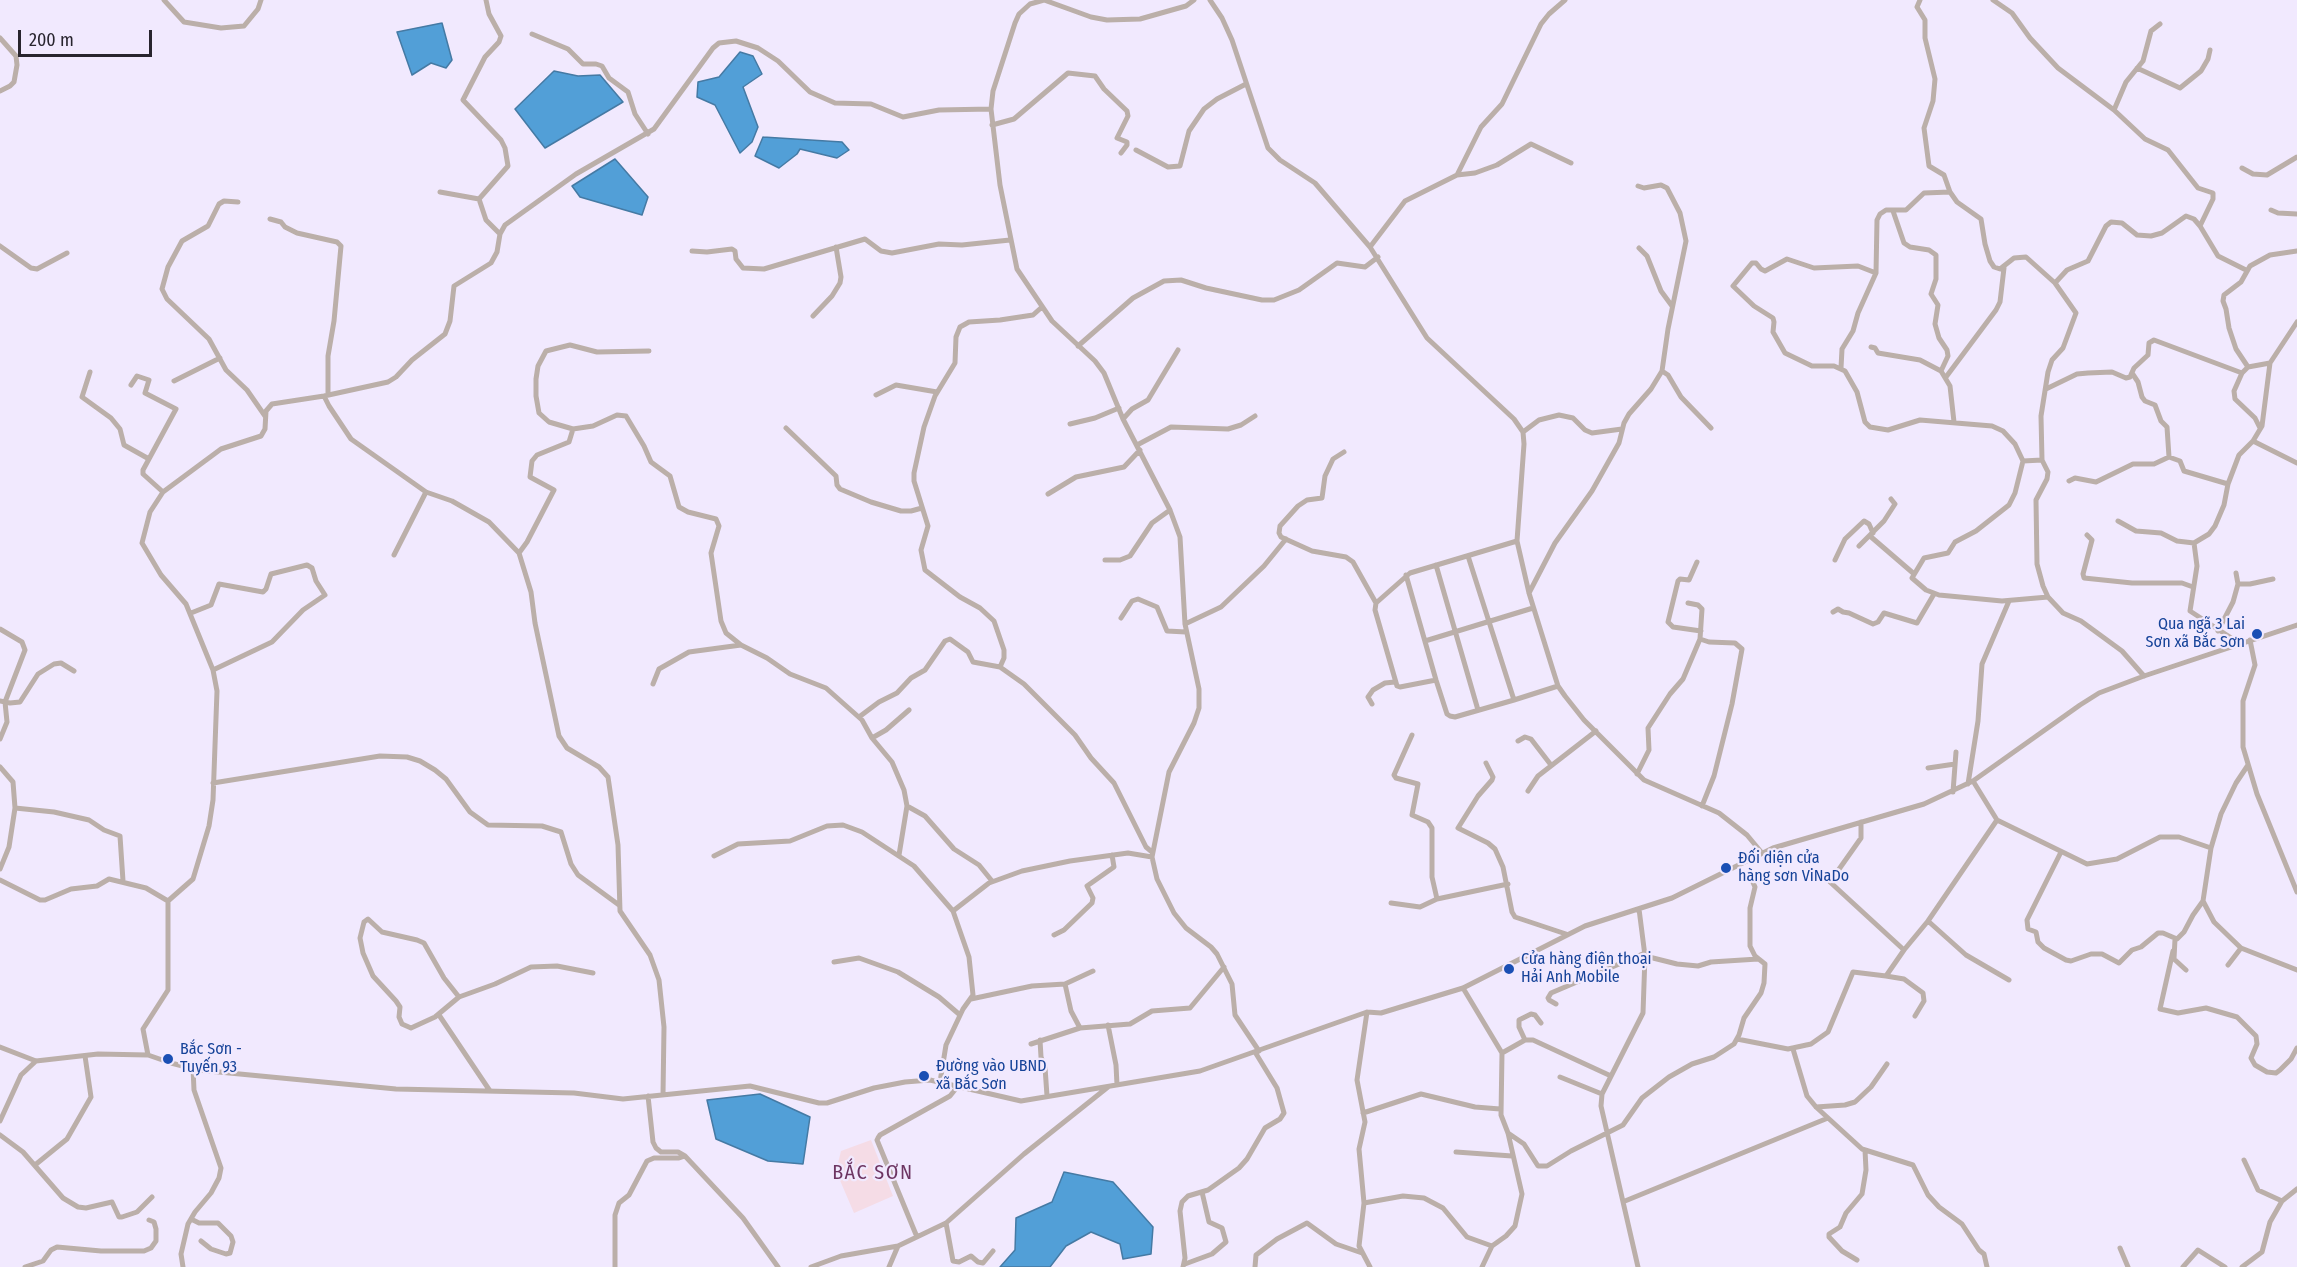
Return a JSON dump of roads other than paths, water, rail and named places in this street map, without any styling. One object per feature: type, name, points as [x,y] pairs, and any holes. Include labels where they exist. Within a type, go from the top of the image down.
[{"type":"street","points":[[164,0],[184,22],[221,28],[244,26],[258,9],[261,0]]},
{"type":"street","points":[[479,199],[506,171],[508,162],[503,144],[463,100],[485,57],[499,42],[501,36],[489,14],[486,0]]},
{"type":"street","points":[[1194,0],[1186,6],[1147,19],[1107,20],[1078,13],[1043,0],[1030,4],[1019,15],[993,92],[990,109],[1000,184],[1017,269],[1057,327],[1095,361],[1104,373],[1123,419],[1170,510],[1182,544],[1185,624],[1199,688],[1199,708],[1194,723],[1168,772],[1152,854],[1157,879],[1174,913],[1186,928],[1214,950],[1224,967],[1232,984],[1235,1015],[1277,1088],[1284,1113],[1280,1119],[1265,1128],[1244,1164],[1202,1192],[1184,1198],[1180,1206],[1184,1265],[1212,1254],[1226,1242],[1222,1228],[1209,1222],[1202,1192]]},
{"type":"street","points":[[1210,0],[1227,28],[1268,148],[1280,160],[1315,183],[1378,257],[1427,338],[1514,419],[1523,432],[1517,541],[1533,608],[1558,686],[1575,709],[1622,755],[1637,774],[1651,784],[1719,813],[1738,827],[1762,853]]},
{"type":"street","points":[[1457,176],[1481,127],[1502,104],[1541,24],[1565,0]]},
{"type":"street","points":[[1920,0],[1917,7],[1925,20],[1925,38],[1935,79],[1934,101],[1924,128],[1928,163],[1944,175],[1950,192],[1957,202],[1981,219],[1990,261],[1997,268],[2004,268]]},
{"type":"street","points":[[1993,0],[2012,13],[2030,38],[2058,68],[2114,110],[2145,139],[2171,152],[2198,188],[2212,194],[2213,200],[2200,226]]},
{"type":"street","points":[[2114,110],[2126,82],[2142,61],[2151,31],[2160,24]]},
{"type":"street","points":[[532,34],[568,49],[583,64],[602,66],[609,78],[628,92],[634,114],[648,134]]},
{"type":"street","points":[[0,38],[16,56],[17,65],[14,82],[0,91]]},
{"type":"street","points":[[168,901],[189,884],[196,873],[208,826],[213,783],[218,691],[213,670],[191,613],[184,600],[161,575],[142,543],[150,512],[163,492],[221,449],[261,436],[265,429],[266,411],[272,404],[392,380],[415,357],[441,339],[449,327],[454,286],[491,263],[497,252],[500,234],[505,225],[555,187],[648,134],[660,123],[713,48],[727,41],[746,43],[768,54],[795,76],[810,92],[835,104],[871,104],[903,117],[939,110],[990,109]]},
{"type":"street","points":[[2137,68],[2180,88],[2200,71],[2208,59],[2210,50]]},
{"type":"street","points":[[992,125],[1014,119],[1068,73],[1095,76],[1104,89],[1127,111],[1128,116],[1117,138],[1127,142],[1121,153]]},
{"type":"street","points":[[1136,150],[1168,168],[1180,166],[1189,131],[1204,109],[1217,99],[1246,84]]},
{"type":"street","points":[[1370,247],[1405,201],[1457,176],[1475,173],[1497,165],[1531,144],[1571,164]]},
{"type":"street","points":[[2242,168],[2253,174],[2267,175],[2297,157]]},
{"type":"street","points":[[1529,593],[1554,544],[1592,491],[1619,443],[1622,429],[1632,410],[1651,389],[1662,371],[1672,306],[1686,247],[1680,213],[1665,186],[1644,188],[1638,186]]},
{"type":"street","points":[[440,192],[479,199]]},
{"type":"street","points":[[1841,368],[1842,349],[1852,332],[1859,310],[1876,273],[1877,220],[1882,211],[1910,208],[1924,193],[1950,192]]},
{"type":"street","points":[[479,199],[486,220],[500,234]]},
{"type":"street","points":[[238,202],[224,201],[219,204],[208,226],[182,241],[168,267],[162,289],[167,299],[209,339],[228,372],[248,390],[265,416]]},
{"type":"street","points":[[2271,210],[2278,213],[2297,214]]},
{"type":"street","points":[[1893,211],[1904,243],[1910,247],[1929,250],[1936,255],[1936,279],[1931,294],[1938,304],[1934,321],[1948,356],[1941,370]]},
{"type":"street","points":[[2055,283],[2067,270],[2088,261],[2110,222],[2122,223],[2137,235],[2151,236],[2162,233],[2186,216],[2194,219],[2200,226],[2218,256],[2246,270]]},
{"type":"street","points":[[270,219],[282,222],[285,227],[297,233],[337,242],[341,246],[326,395],[340,424],[351,439],[426,492],[452,501],[489,522],[519,553],[531,592],[537,635],[559,736],[567,748],[599,767],[608,777],[619,851],[619,905],[623,916],[650,955],[657,972],[664,1018],[663,1095]]},
{"type":"street","points":[[692,251],[732,249],[741,267],[746,270],[755,270],[768,269],[865,239],[881,251],[892,253],[939,244],[962,245],[1010,240]]},
{"type":"street","points":[[0,246],[31,268],[37,269],[67,254]]},
{"type":"street","points":[[813,316],[832,296],[840,283],[836,247]]},
{"type":"street","points":[[1639,248],[1647,256],[1661,291],[1672,306]]},
{"type":"street","points":[[2248,367],[2236,349],[2223,298],[2227,291],[2241,282],[2250,266],[2270,255],[2297,251]]},
{"type":"street","points":[[1946,377],[1996,310],[2000,302],[2004,268],[2013,258],[2022,256],[2029,260],[2055,283],[2075,311],[2076,317],[2063,348],[2052,360],[2048,372],[2040,422],[2042,460],[2048,472],[2047,479],[2036,500],[2037,564],[2048,597],[2063,613],[2081,621],[2122,651],[2144,676]]},
{"type":"street","points":[[1078,346],[1133,298],[1164,281],[1181,280],[1206,288],[1262,300],[1274,300],[1306,286],[1337,263],[1365,267],[1378,257]]},
{"type":"street","points":[[1876,273],[1853,266],[1814,268],[1787,259],[1765,270],[1752,263],[1734,283],[1734,288],[1774,320],[1773,332],[1785,353],[1812,366],[1841,368],[1849,376],[1856,389],[1865,422],[1870,427],[1888,430],[1920,420],[1954,422],[1997,428],[2015,444],[2023,461],[2015,494],[2004,510],[1974,532],[1955,542],[1948,553],[1924,558],[1912,578],[1934,594],[2008,601],[2048,597]]},
{"type":"street","points":[[1000,667],[1004,658],[1004,650],[994,621],[980,608],[960,597],[925,570],[921,550],[928,530],[914,481],[914,473],[924,427],[937,392],[955,363],[956,337],[964,323],[1033,315],[1042,307]]},
{"type":"street","points":[[2118,521],[2136,531],[2161,533],[2174,540],[2194,543],[2209,534],[2224,504],[2228,484],[2240,455],[2260,429],[2270,363],[2297,322]]},
{"type":"street","points":[[2046,389],[2078,374],[2112,372],[2126,378],[2148,355],[2150,344],[2154,340],[2242,373]]},
{"type":"street","points":[[649,351],[597,352],[570,345],[551,348],[543,354],[536,379],[539,413],[549,422],[573,429],[593,426],[617,415],[626,416],[645,446],[651,462],[670,476],[679,507],[688,512],[712,517],[718,522],[718,532],[711,554],[721,621],[726,633],[741,645],[795,676],[826,688],[860,717],[872,738],[894,767],[904,790],[907,806],[899,855]]},
{"type":"street","points":[[1871,347],[1875,348],[1878,353],[1920,360],[1941,370],[1950,386],[1954,422]]},
{"type":"street","points":[[1123,419],[1132,409],[1148,400],[1179,350]]},
{"type":"street","points":[[174,381],[220,358]]},
{"type":"street","points":[[2260,429],[2255,418],[2233,395],[2242,373],[2248,367],[2270,363]]},
{"type":"street","points":[[1662,371],[1668,375],[1681,397],[1711,428]]},
{"type":"street","points":[[90,372],[82,397],[111,418],[120,429],[124,445],[149,459]]},
{"type":"street","points":[[2132,373],[2138,382],[2142,398],[2155,405],[2161,421],[2167,427],[2169,457]]},
{"type":"street","points":[[131,385],[137,376],[148,380],[145,393],[176,409],[144,468],[143,474],[163,492]]},
{"type":"street","points":[[876,395],[896,385],[937,392]]},
{"type":"street","points":[[1070,424],[1095,418],[1119,408]]},
{"type":"street","points":[[1523,432],[1539,420],[1559,415],[1573,418],[1585,430],[1592,433],[1622,429]]},
{"type":"street","points":[[1048,494],[1076,477],[1124,467],[1138,447],[1171,427],[1228,429],[1241,425],[1255,416]]},
{"type":"street","points":[[786,428],[836,476],[840,489],[871,502],[901,510],[910,511],[922,508]]},
{"type":"street","points":[[519,553],[554,489],[530,477],[532,461],[537,455],[569,442],[573,429]]},
{"type":"street","points":[[2253,441],[2297,463]]},
{"type":"street","points":[[1344,452],[1333,459],[1325,476],[1322,498],[1303,502],[1280,526],[1279,533],[1286,539],[1317,552],[1350,559],[1376,603],[1375,610],[1395,682],[1400,687],[1436,680]]},
{"type":"street","points":[[2069,481],[2075,478],[2096,482],[2133,464],[2154,464],[2169,457],[2180,461],[2184,471],[2228,484]]},
{"type":"street","points":[[2023,461],[2042,460]]},
{"type":"street","points":[[394,555],[426,492]]},
{"type":"street","points":[[1858,546],[1872,534],[1895,504],[1891,499]]},
{"type":"street","points":[[1105,560],[1120,560],[1130,556],[1152,523],[1170,510]]},
{"type":"street","points":[[1835,560],[1845,539],[1864,521],[1872,534],[1913,573]]},
{"type":"street","points":[[2087,536],[2092,540],[2083,574],[2084,578],[2132,583],[2181,583],[2193,587]]},
{"type":"street","points":[[1185,624],[1221,608],[1264,566],[1286,539]]},
{"type":"street","points":[[1376,603],[1406,575],[1517,541]]},
{"type":"street","points":[[2194,543],[2197,566],[2190,611],[2242,645]]},
{"type":"street","points":[[1468,556],[1514,700]]},
{"type":"street","points":[[1697,562],[1689,580],[1680,579],[1678,581],[1668,622],[1677,628],[1701,631]]},
{"type":"street","points":[[191,613],[211,605],[219,584],[263,592],[271,573],[307,565],[312,568],[315,580],[325,595],[303,610],[273,642],[213,670]]},
{"type":"street","points":[[1436,565],[1478,710]]},
{"type":"street","points":[[2218,631],[2233,602],[2238,584],[2235,573]]},
{"type":"street","points":[[1406,575],[1447,714],[1455,717],[1558,686]]},
{"type":"street","points":[[2238,584],[2273,579]]},
{"type":"street","points":[[1833,612],[1839,609],[1873,624],[1878,622],[1884,613],[1917,623],[1934,594]]},
{"type":"street","points":[[1121,618],[1132,601],[1138,599],[1157,608],[1167,631],[1186,632]]},
{"type":"street","points":[[2008,601],[1982,664],[1971,782],[1997,820],[2087,864],[2117,859],[2160,837],[2179,837],[2211,848]]},
{"type":"street","points":[[1637,774],[1648,750],[1648,728],[1670,694],[1683,679],[1700,639],[1702,609],[1698,605],[1688,603]]},
{"type":"street","points":[[1425,641],[1533,608]]},
{"type":"street","points":[[0,1047],[36,1061],[85,1056],[148,1055],[193,1068],[396,1089],[574,1093],[623,1099],[753,1086],[819,1103],[827,1103],[874,1088],[905,1082],[940,1082],[1015,1101],[1200,1071],[1367,1012],[1382,1013],[1463,988],[1566,934],[1592,923],[1692,890],[1762,853],[1924,804],[1971,782],[2091,698],[2144,676],[2297,625]]},
{"type":"street","points":[[0,629],[25,645],[2,702],[7,722],[0,739]]},
{"type":"street","points":[[860,717],[879,702],[897,693],[911,678],[925,670],[948,639],[968,652],[973,662],[1000,667],[1024,684],[1075,735],[1091,758],[1114,783],[1146,847],[1152,854]]},
{"type":"street","points":[[1700,639],[1709,642],[1735,643],[1742,650],[1732,704],[1714,776],[1702,806]]},
{"type":"street","points":[[2250,640],[2255,665],[2243,701],[2242,747],[2257,794],[2297,892]]},
{"type":"street","points":[[653,684],[659,669],[689,652],[741,645]]},
{"type":"street","points":[[2,702],[20,702],[38,674],[54,664],[61,663],[74,671]]},
{"type":"street","points":[[1372,704],[1368,697],[1373,690],[1386,683],[1395,682]]},
{"type":"street","points":[[872,738],[886,730],[909,710]]},
{"type":"street","points":[[1528,791],[1538,776],[1596,731]]},
{"type":"street","points":[[1412,735],[1394,775],[1396,778],[1418,784],[1412,815],[1428,822],[1432,828],[1432,877],[1437,899]]},
{"type":"street","points":[[1518,741],[1525,737],[1531,740],[1551,765]]},
{"type":"street","points":[[1953,792],[1956,752]]},
{"type":"street","points":[[213,783],[380,756],[407,757],[420,761],[446,779],[470,812],[488,825],[543,826],[561,832],[571,864],[578,875],[619,905]]},
{"type":"street","points":[[1486,763],[1493,777],[1492,780],[1478,796],[1458,828],[1495,849],[1501,859],[1515,917],[1566,934]]},
{"type":"street","points":[[1928,768],[1955,764]]},
{"type":"street","points":[[2248,765],[2226,800],[2211,848],[2203,901],[2184,932],[2175,939],[2160,1009],[2178,1013],[2206,1008],[2236,1017],[2256,1036],[2257,1044],[2251,1058],[2255,1065],[2267,1072],[2276,1073],[2280,1070],[2291,1059],[2297,1048]]},
{"type":"street","points":[[0,767],[13,782],[15,808],[9,847],[0,869]]},
{"type":"street","points":[[907,806],[925,816],[954,849],[979,865],[992,881]]},
{"type":"street","points":[[15,808],[54,812],[88,820],[120,836],[123,881]]},
{"type":"street","points":[[1886,976],[1928,921],[1997,820]]},
{"type":"street","points":[[1861,822],[1861,838],[1830,882],[1904,950]]},
{"type":"street","points":[[714,856],[738,844],[790,841],[834,825],[857,829],[915,866],[953,911],[969,957],[973,990],[946,1045],[940,1082]]},
{"type":"street","points":[[2061,852],[2027,920],[2028,929],[2036,932],[2036,940],[2044,948],[2071,961],[2091,954],[2102,954],[2119,963],[2132,950],[2141,947],[2158,933],[2175,939]]},
{"type":"street","points":[[953,911],[992,881],[1022,871],[1112,855],[1152,854]]},
{"type":"street","points":[[1054,935],[1064,930],[1092,903],[1093,898],[1087,886],[1114,867],[1112,855]]},
{"type":"street","points":[[0,880],[33,897],[45,900],[71,889],[102,885],[109,879],[146,888],[168,901]]},
{"type":"street","points":[[1508,1133],[1520,1141],[1536,1164],[1541,1167],[1626,1122],[1642,1098],[1663,1081],[1692,1064],[1714,1057],[1730,1048],[1737,1039],[1744,1018],[1761,993],[1764,982],[1766,964],[1758,959],[1751,949],[1750,941],[1750,908],[1755,887],[1752,880]]},
{"type":"street","points":[[1391,903],[1420,907],[1437,899],[1508,884]]},
{"type":"street","points":[[148,1055],[143,1029],[168,990],[168,901]]},
{"type":"street","points":[[2203,901],[2214,922],[2241,948],[2297,970]]},
{"type":"street","points":[[1638,1267],[1609,1132],[1601,1106],[1602,1094],[1643,1012],[1645,954],[1639,909]]},
{"type":"street","points":[[459,997],[444,978],[424,944],[417,940],[386,934],[378,930],[368,919],[364,922],[360,938],[363,953],[373,976],[400,1006],[399,1017],[402,1024],[414,1028],[439,1015],[459,997],[531,968],[557,966],[593,973]]},
{"type":"street","points":[[1928,921],[1966,955],[2009,980]]},
{"type":"street","points":[[2229,965],[2241,948]]},
{"type":"street","points":[[2173,951],[2174,959],[2186,970]]},
{"type":"street","points":[[1556,1004],[1548,998],[1551,993],[1645,954],[1673,963],[1698,966],[1711,962],[1758,959]]},
{"type":"street","points":[[834,962],[859,958],[898,972],[939,997],[960,1015]]},
{"type":"street","points":[[1031,1044],[1080,1028],[1135,1023],[1156,1011],[1190,1008],[1224,967]]},
{"type":"street","points":[[970,999],[1032,986],[1065,984],[1093,971]]},
{"type":"street","points":[[1737,1039],[1792,1049],[1811,1044],[1828,1032],[1853,972],[1904,979],[1923,993],[1924,1001],[1915,1016]]},
{"type":"street","points":[[1065,984],[1070,1007],[1080,1028]]},
{"type":"street","points":[[1463,988],[1502,1053],[1500,1109],[1522,1194],[1519,1213],[1511,1231],[1492,1246],[1482,1267]]},
{"type":"street","points":[[1367,1012],[1357,1074],[1365,1126],[1359,1154],[1364,1203],[1359,1246],[1370,1267]]},
{"type":"street","points":[[1526,1040],[1519,1027],[1519,1020],[1531,1014],[1535,1015],[1541,1023]]},
{"type":"street","points":[[439,1015],[490,1091]]},
{"type":"street","points":[[1108,1025],[1117,1068],[1117,1085]]},
{"type":"street","points":[[1040,1040],[1047,1096]]},
{"type":"street","points":[[1502,1053],[1526,1040],[1539,1042],[1611,1076]]},
{"type":"street","points":[[1792,1049],[1807,1096],[1816,1107],[1866,1150],[1912,1165],[1928,1195],[1939,1207],[1962,1224],[1979,1250],[1984,1253],[1987,1267]]},
{"type":"street","points":[[35,1165],[67,1139],[91,1097],[85,1056]]},
{"type":"street","points":[[0,1121],[21,1075],[36,1061]]},
{"type":"street","points":[[1816,1107],[1855,1102],[1871,1087],[1887,1064]]},
{"type":"street","points":[[183,1267],[181,1254],[184,1237],[191,1219],[219,1178],[221,1168],[194,1090],[193,1068]]},
{"type":"street","points":[[1560,1077],[1602,1094]]},
{"type":"street","points":[[917,1237],[877,1140],[880,1135],[950,1096],[958,1086]]},
{"type":"street","points":[[811,1267],[841,1256],[898,1246],[946,1224],[1024,1154],[1109,1086]]},
{"type":"street","points":[[1363,1113],[1421,1095],[1475,1107],[1500,1109]]},
{"type":"street","points":[[648,1096],[654,1145],[661,1152],[675,1151],[685,1156],[740,1214],[778,1267]]},
{"type":"street","points":[[1624,1201],[1828,1118]]},
{"type":"street","points":[[0,1135],[18,1148],[63,1197],[78,1207],[86,1208],[112,1202],[119,1217],[122,1217],[137,1212],[152,1197]]},
{"type":"street","points":[[1857,1260],[1842,1251],[1829,1237],[1829,1234],[1840,1227],[1846,1213],[1862,1194],[1866,1170],[1866,1150]]},
{"type":"street","points":[[1456,1152],[1512,1156]]},
{"type":"street","points":[[615,1267],[615,1215],[619,1203],[629,1195],[647,1161],[654,1158],[685,1156]]},
{"type":"street","points":[[2244,1160],[2258,1190],[2282,1201]]},
{"type":"street","points":[[2242,1267],[2264,1250],[2268,1224],[2282,1201],[2297,1189]]},
{"type":"street","points":[[1364,1203],[1403,1196],[1426,1199],[1443,1208],[1467,1237],[1492,1246]]},
{"type":"street","points":[[191,1219],[218,1224],[233,1242],[230,1253],[226,1254],[211,1249],[201,1241]]},
{"type":"street","points":[[25,1267],[43,1261],[51,1250],[61,1246],[101,1251],[144,1251],[151,1248],[156,1241],[154,1222],[149,1220]]},
{"type":"street","points":[[1256,1267],[1256,1256],[1277,1239],[1307,1223],[1336,1244],[1362,1253]]},
{"type":"street","points":[[946,1224],[953,1261],[958,1262],[971,1256],[983,1263],[993,1251]]},
{"type":"street","points":[[889,1267],[898,1246]]},
{"type":"street","points":[[2120,1248],[2128,1267]]},
{"type":"street","points":[[2183,1267],[2198,1250],[2224,1267]]},
{"type":"street","points":[[43,1261],[48,1267]]},
{"type":"water","points":[[442,23],[452,60],[446,68],[431,63],[412,75],[397,32]]},
{"type":"water","points":[[740,52],[753,56],[762,74],[743,87],[758,127],[752,142],[740,153],[715,105],[697,97],[698,82],[719,77]]},
{"type":"water","points":[[554,71],[578,76],[600,75],[623,102],[545,148],[515,109]]},
{"type":"water","points":[[763,137],[842,142],[849,150],[837,158],[800,149],[779,168],[755,156]]},
{"type":"water","points":[[615,159],[648,197],[642,215],[580,197],[572,186]]},
{"type":"water","points":[[760,1094],[810,1117],[803,1164],[768,1161],[716,1139],[707,1100]]},
{"type":"water","points":[[1064,1172],[1113,1182],[1153,1227],[1151,1254],[1123,1259],[1120,1244],[1091,1232],[1066,1246],[1050,1267],[1000,1267],[1015,1250],[1016,1218],[1052,1202]]},
{"type":"place","name":"Qua ngã 3 Lai Sơn xã Bắc Sơn","points":[[2257,634]]},
{"type":"place","name":"Đối diện cửa hàng sơn ViNaDo","points":[[1726,868]]},
{"type":"place","name":"Cửa hàng điện thoại Hải Anh Mobile","points":[[1509,969]]},
{"type":"place","name":"Bắc Sơn - Tuyến 93","points":[[168,1059]]},
{"type":"place","name":"Đường vào UBND xã Bắc Sơn","points":[[924,1076]]},
{"type":"district","name":"BẮC SƠN","points":[[873,1173]]}]
